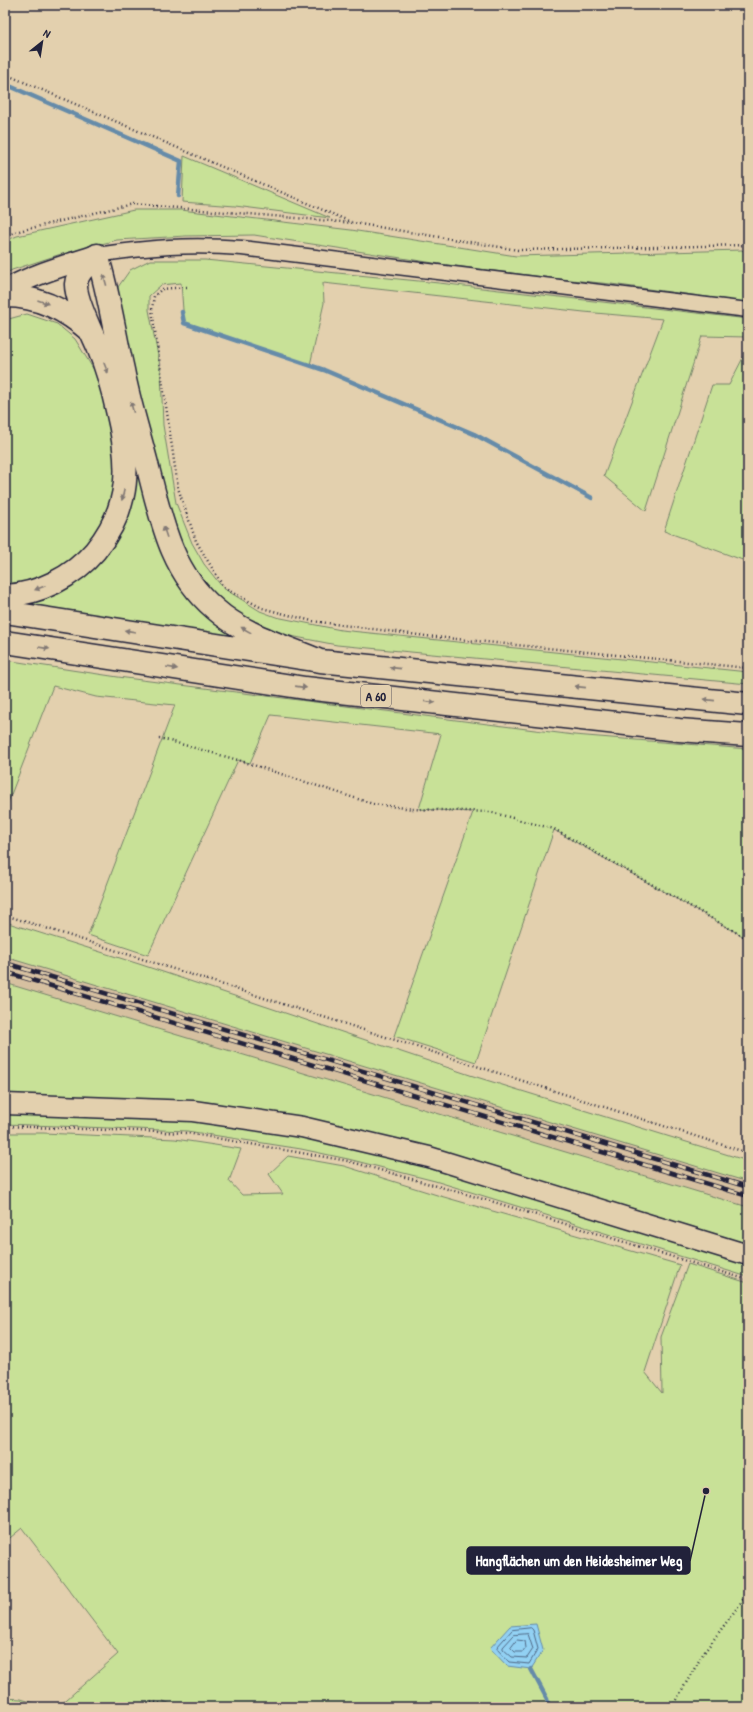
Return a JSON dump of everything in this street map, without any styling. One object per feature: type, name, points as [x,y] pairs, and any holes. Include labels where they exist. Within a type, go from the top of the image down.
[{"type":"highway","points":[[5,596],[39,589],[61,579],[77,568],[89,557],[104,538],[114,520],[122,499],[126,480],[127,459],[124,438],[108,372],[91,332],[76,284],[85,267],[97,255],[107,288],[123,372],[164,530],[175,559],[186,578],[201,597],[231,622],[251,633],[320,661]]},
{"type":"highway","points":[[5,296],[35,300],[56,307],[75,318],[91,332]]},
{"type":"highway","name":"A 60","points":[[5,612],[320,661],[748,704]]},
{"type":"highway","name":"A 60","points":[[5,642],[305,688],[672,729],[748,735]]},
{"type":"main road","points":[[5,290],[50,270],[97,255]]},
{"type":"main road","points":[[5,1104],[193,1111],[302,1127],[429,1158],[748,1255]]},
{"type":"street","points":[[97,255],[170,246],[204,245],[242,248],[748,310]]},
{"type":"path","points":[[5,74],[354,223]]},
{"type":"path","points":[[5,238],[15,232],[132,204],[354,223],[518,250],[748,245]]},
{"type":"path","points":[[188,287],[162,289],[154,296],[152,310],[178,488],[196,542],[224,588],[262,608],[312,622],[426,636],[748,668]]},
{"type":"path","points":[[159,738],[238,760],[373,804],[413,809],[490,812],[554,829],[748,938]]},
{"type":"path","points":[[5,914],[748,1153]]},
{"type":"path","points":[[5,1126],[187,1133],[348,1161],[494,1202],[748,1280]]},
{"type":"path","points":[[672,1707],[703,1654],[748,1593]]},
{"type":"path","points":[[140,1707],[153,1702],[175,1707]]},
{"type":"path","points":[[5,1704],[36,1707]]},
{"type":"shaded area","points":[[5,957],[748,1182],[748,1207],[5,983]]},
{"type":"green space","points":[[184,156],[330,218],[235,206],[182,202]]},
{"type":"green space","points":[[134,210],[181,210],[351,230],[516,256],[742,250],[748,255],[748,298],[744,302],[611,284],[440,264],[254,235],[186,236],[117,240],[58,255],[12,270],[5,274],[5,241],[17,236]]},
{"type":"green space","points":[[150,260],[205,260],[439,283],[748,319],[748,337],[702,336],[646,511],[604,476],[663,319],[584,312],[323,283],[324,303],[310,365],[184,323],[181,283],[161,285],[149,296],[149,310],[161,371],[163,425],[176,503],[192,543],[204,564],[223,588],[260,611],[276,617],[341,630],[748,672],[748,684],[337,645],[270,632],[249,622],[213,597],[192,571],[161,487],[118,306],[118,287],[130,270]]},
{"type":"green space","points":[[27,314],[57,324],[75,339],[97,375],[112,436],[117,472],[108,510],[98,531],[75,557],[52,573],[18,587],[5,587],[5,320]]},
{"type":"green space","points":[[748,348],[748,562],[664,531],[712,385],[729,385]]},
{"type":"green space","points":[[131,438],[168,562],[249,640],[17,602],[91,564]]},
{"type":"green space","points":[[5,660],[118,677],[574,735],[748,749],[748,939],[554,830],[476,1062],[394,1036],[473,812],[419,809],[441,734],[271,715],[250,763],[238,760],[148,955],[88,935],[175,705],[96,697],[53,686],[5,810]]},
{"type":"green space","points":[[5,922],[139,964],[470,1075],[748,1161],[748,1182],[5,957]]},
{"type":"green space","points":[[5,983],[748,1207],[748,1244],[458,1155],[357,1129],[289,1115],[206,1102],[142,1101],[5,1094]]},
{"type":"green space","points":[[5,1113],[192,1120],[305,1135],[436,1167],[622,1227],[748,1264],[748,1277],[435,1181],[348,1159],[301,1149],[187,1131],[5,1124]]},
{"type":"green space","points":[[5,1133],[43,1133],[175,1139],[241,1149],[229,1181],[242,1195],[283,1194],[269,1174],[288,1156],[344,1166],[437,1195],[680,1265],[645,1372],[662,1393],[661,1337],[688,1264],[748,1283],[748,1707],[180,1707],[163,1701],[172,1707],[58,1707],[118,1654],[22,1528],[5,1542]]},
{"type":"green space","points":[[5,1698],[21,1699],[47,1707],[5,1707]]},
{"type":"water","points":[[536,1624],[543,1650],[531,1669],[507,1666],[490,1648],[510,1626]]},
{"type":"waterway","points":[[5,84],[181,161],[178,196]]},
{"type":"waterway","points":[[182,312],[184,323],[324,370],[474,434],[592,498]]},
{"type":"waterway","points":[[531,1669],[547,1699],[549,1707]]},
{"type":"railway","points":[[5,963],[748,1187]]},
{"type":"railway","points":[[5,972],[748,1196]]},
{"type":"place","name":"Hangflächen um den Heidesheimer Weg","points":[[706,1491]]}]
